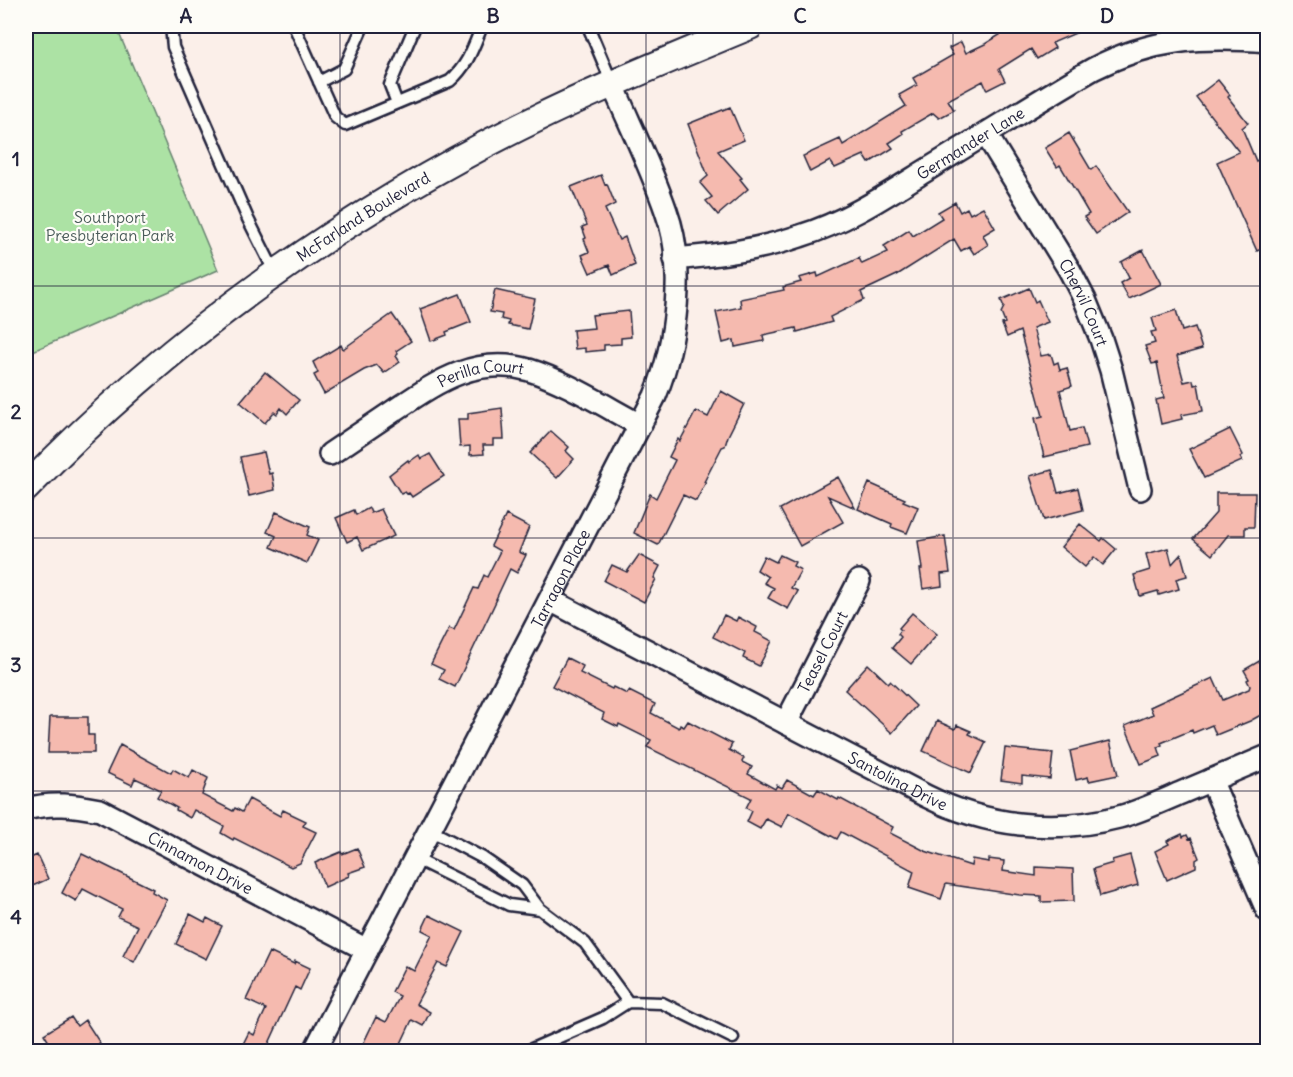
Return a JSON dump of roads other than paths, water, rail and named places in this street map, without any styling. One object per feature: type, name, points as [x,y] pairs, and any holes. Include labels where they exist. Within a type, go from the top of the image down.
[{"type":"street","name":"McFarland Boulevard","points":[[26,488],[73,441],[151,371],[275,274],[335,233],[425,178],[520,127],[612,83],[750,26]]},
{"type":"street","name":"Germander Lane","points":[[675,259],[760,248],[800,237],[831,225],[876,201],[1093,69],[1139,50],[1164,43],[1198,39],[1268,41]]},
{"type":"street","name":"Tarragon Place","points":[[314,1052],[655,396],[670,351],[677,281],[674,243],[667,212],[612,83]]},
{"type":"street","name":"Chervil Court","points":[[986,134],[1070,271],[1085,300],[1111,370],[1140,489]]},
{"type":"street","name":"Perilla Court","points":[[330,454],[436,383],[459,372],[483,367],[500,366],[532,371],[640,424]]},
{"type":"street","name":"Teasel Court","points":[[786,723],[859,581]]},
{"type":"street","name":"Santolina Drive","points":[[550,600],[941,803],[980,817],[1012,824],[1062,826],[1111,819],[1143,809],[1268,756]]},
{"type":"street","points":[[1211,780],[1267,910]]},
{"type":"street","name":"Cinnamon Drive","points":[[26,809],[47,804],[66,804],[100,810],[367,950]]},
{"type":"lane","points":[[171,26],[173,47],[248,219],[275,274]]},
{"type":"lane","points":[[294,26],[335,117],[345,125],[450,81],[462,71],[482,26]]},
{"type":"lane","points":[[319,82],[344,69],[363,26]]},
{"type":"lane","points":[[397,103],[390,85],[415,26]]},
{"type":"lane","points":[[588,26],[612,83]]},
{"type":"lane","points":[[429,830],[483,858],[522,885],[540,909],[585,943],[628,1002]]},
{"type":"lane","points":[[414,858],[509,905],[540,909]]},
{"type":"lane","points":[[525,1052],[603,1018],[628,1002],[662,1003],[733,1038]]},
{"type":"park label","name":"Southport Presbyterian Park","points":[[110,226]]}]
